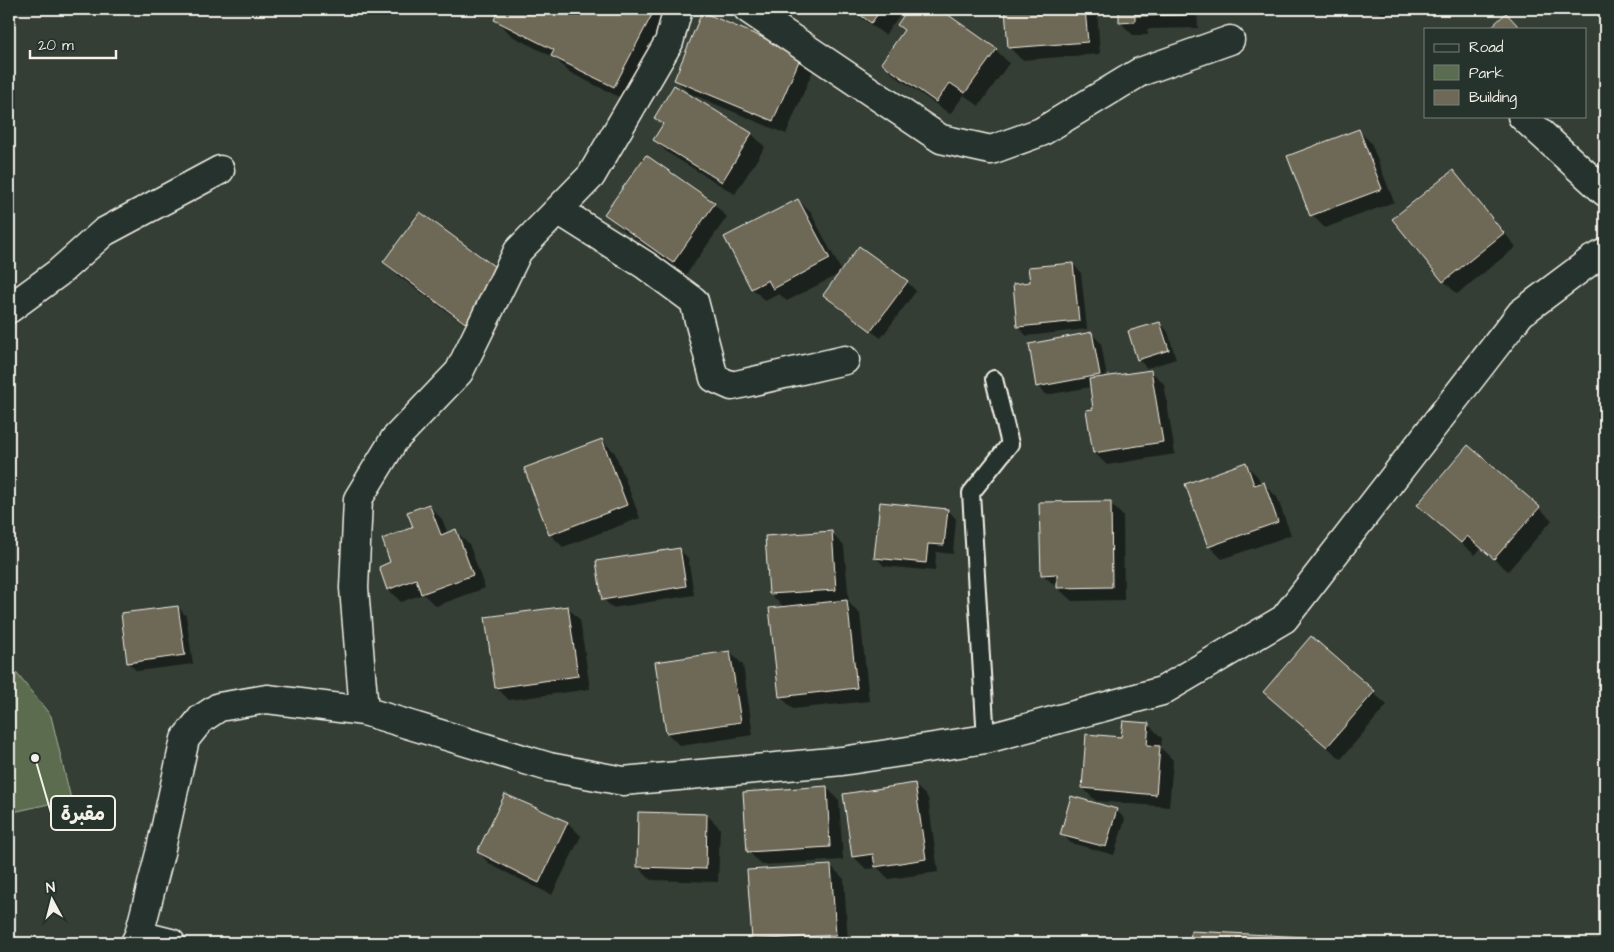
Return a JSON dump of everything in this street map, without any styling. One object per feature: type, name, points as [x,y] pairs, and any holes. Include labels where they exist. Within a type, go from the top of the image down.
[{"type":"street","points":[[364,711],[354,588],[358,499],[394,440],[459,372],[518,251],[591,176],[669,42],[678,9]]},
{"type":"street","points":[[748,9],[941,139],[991,150],[1040,132],[1140,72],[1230,40]]},
{"type":"street","points":[[1524,118],[1605,192]]},
{"type":"street","points":[[9,309],[58,273],[104,232],[220,170]]},
{"type":"street","points":[[558,210],[645,265],[694,301],[714,378],[732,386],[845,360]]},
{"type":"street","points":[[171,943],[137,939],[160,853],[185,739],[201,719],[219,707],[267,699],[364,711],[549,767],[623,781],[842,761],[986,739],[1162,691],[1284,620],[1521,313],[1605,252]]},
{"type":"lane","points":[[986,739],[971,494],[1010,444],[994,379]]},
{"type":"green space","points":[[9,664],[51,716],[71,799],[9,813]]},
{"type":"building","points":[[499,9],[655,9],[614,87],[551,56],[554,50],[494,20]]},
{"type":"building","points":[[852,9],[882,9],[871,23]]},
{"type":"building","points":[[908,9],[940,9],[997,49],[965,93],[950,83],[936,102],[881,63],[904,30],[897,25]]},
{"type":"building","points":[[1005,9],[1085,9],[1088,42],[1008,48]]},
{"type":"building","points":[[1119,9],[1185,9],[1185,15],[1135,16],[1135,22],[1119,23]]},
{"type":"building","points":[[702,12],[802,54],[773,121],[674,80]]},
{"type":"building","points":[[1506,13],[1520,28],[1490,28]]},
{"type":"building","points":[[674,85],[752,133],[722,182],[653,140],[663,124],[654,118]]},
{"type":"building","points":[[1359,129],[1382,189],[1310,216],[1287,156]]},
{"type":"building","points":[[646,155],[715,203],[673,263],[604,214]]},
{"type":"building","points":[[1453,170],[1504,233],[1443,282],[1392,219]]},
{"type":"building","points":[[798,199],[830,259],[773,289],[768,280],[751,289],[724,237]]},
{"type":"building","points":[[420,212],[502,272],[465,323],[383,262]]},
{"type":"building","points":[[859,246],[908,281],[871,331],[823,295]]},
{"type":"building","points":[[1073,263],[1079,321],[1017,327],[1013,284],[1030,282],[1028,267]]},
{"type":"building","points":[[1160,322],[1169,350],[1137,360],[1128,331]]},
{"type":"building","points":[[1092,332],[1100,375],[1036,387],[1029,344]]},
{"type":"building","points":[[1151,370],[1163,442],[1093,453],[1086,410],[1093,409],[1089,379]]},
{"type":"building","points":[[602,439],[627,505],[549,535],[524,468]]},
{"type":"building","points":[[1468,445],[1540,507],[1494,559],[1467,536],[1461,543],[1417,505]]},
{"type":"building","points":[[1246,462],[1254,485],[1264,482],[1278,522],[1208,547],[1185,484]]},
{"type":"building","points":[[1111,501],[1112,587],[1057,588],[1057,574],[1041,575],[1039,502]]},
{"type":"building","points":[[880,502],[948,509],[944,545],[928,544],[926,563],[874,558]]},
{"type":"building","points":[[429,504],[441,535],[456,529],[473,575],[421,594],[416,579],[387,590],[379,567],[390,562],[382,539],[413,527],[407,512]]},
{"type":"building","points":[[832,531],[836,590],[769,594],[765,536]]},
{"type":"building","points":[[680,548],[686,586],[602,600],[596,561]]},
{"type":"building","points":[[847,600],[857,688],[779,697],[769,608]]},
{"type":"building","points":[[178,606],[185,655],[127,663],[121,613]]},
{"type":"building","points":[[568,606],[578,676],[495,688],[485,617]]},
{"type":"building","points":[[1311,636],[1375,691],[1327,747],[1263,692]]},
{"type":"building","points":[[730,651],[741,722],[666,733],[655,662]]},
{"type":"building","points":[[1123,721],[1149,723],[1147,745],[1160,746],[1156,795],[1082,788],[1086,734],[1121,737]]},
{"type":"building","points":[[915,783],[926,859],[875,867],[873,854],[852,857],[843,794]]},
{"type":"building","points":[[827,786],[830,847],[747,852],[743,792]]},
{"type":"building","points":[[505,794],[568,822],[539,883],[477,852]]},
{"type":"building","points":[[1071,796],[1117,809],[1106,847],[1060,835]]},
{"type":"building","points":[[638,812],[707,814],[706,869],[637,867]]},
{"type":"building","points":[[831,865],[836,935],[752,940],[747,870]]},
{"type":"building","points":[[1191,931],[1306,937],[1306,943],[1190,943]]},
{"type":"place","name":"مقبرة","points":[[35,758]]}]
